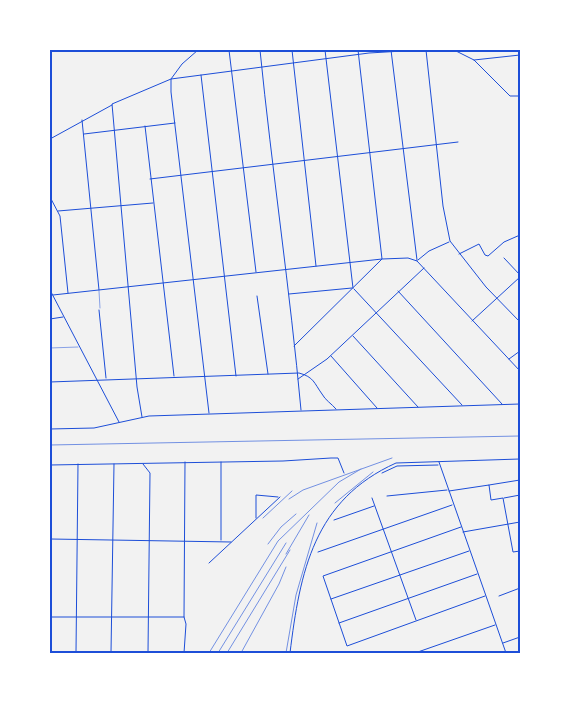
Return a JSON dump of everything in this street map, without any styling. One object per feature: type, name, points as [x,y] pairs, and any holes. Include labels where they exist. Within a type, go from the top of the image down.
[{"type":"street","points":[[198,50],[182,64],[171,79],[170,84],[209,413]]},
{"type":"street","points":[[229,50],[256,273]]},
{"type":"street","points":[[260,50],[301,410]]},
{"type":"street","points":[[292,50],[316,266]]},
{"type":"street","points":[[325,50],[353,288],[462,406]]},
{"type":"street","points":[[358,50],[382,259]]},
{"type":"street","points":[[50,139],[112,104],[171,79],[391,51],[420,50]]},
{"type":"street","points":[[426,50],[436,144],[450,241],[497,298],[520,322]]},
{"type":"street","points":[[454,50],[474,60],[510,96],[520,96]]},
{"type":"street","points":[[391,51],[417,261]]},
{"type":"street","points":[[474,60],[520,55]]},
{"type":"street","points":[[201,74],[236,376]]},
{"type":"street","points":[[112,104],[142,417]]},
{"type":"street","points":[[82,120],[99,291]]},
{"type":"street","points":[[83,134],[175,122]]},
{"type":"street","points":[[145,126],[174,376]]},
{"type":"street","points":[[150,179],[458,142]]},
{"type":"street","points":[[50,197],[58,211],[68,294]]},
{"type":"street","points":[[58,211],[153,202]]},
{"type":"street","points":[[459,254],[479,244],[485,256],[488,256],[504,242],[520,235]]},
{"type":"street","points":[[417,261],[429,251],[450,241]]},
{"type":"street","points":[[53,295],[382,259],[408,258],[417,261],[424,268],[520,371]]},
{"type":"street","points":[[472,321],[520,276],[504,258]]},
{"type":"street","points":[[294,346],[382,259]]},
{"type":"street","points":[[298,378],[306,375],[330,356],[424,268]]},
{"type":"street","points":[[288,294],[353,288]]},
{"type":"street","points":[[50,290],[119,422]]},
{"type":"street","points":[[398,291],[502,404]]},
{"type":"street","points":[[257,296],[268,374]]},
{"type":"street","points":[[99,310],[106,379]]},
{"type":"street","points":[[50,319],[64,317]]},
{"type":"street","points":[[352,335],[418,407]]},
{"type":"street","points":[[509,359],[520,350]]},
{"type":"street","points":[[330,356],[377,408]]},
{"type":"street","points":[[50,382],[298,373],[306,375],[317,383],[321,394],[336,409]]},
{"type":"street","points":[[50,429],[94,428],[142,417],[209,413],[520,404]]},
{"type":"street","points":[[50,465],[338,458],[344,473]]},
{"type":"street","points":[[290,653],[304,577],[320,532],[332,510],[359,485],[380,470],[396,463],[520,459]]},
{"type":"street","points":[[221,461],[221,540]]},
{"type":"street","points":[[184,653],[186,624],[184,617],[185,462]]},
{"type":"street","points":[[439,462],[506,653]]},
{"type":"street","points":[[111,653],[115,540],[114,463]]},
{"type":"street","points":[[76,653],[78,464]]},
{"type":"street","points":[[142,464],[150,473],[148,653]]},
{"type":"street","points":[[382,473],[397,466],[439,465]]},
{"type":"street","points":[[387,496],[520,480]]},
{"type":"street","points":[[489,485],[491,500],[520,496]]},
{"type":"street","points":[[209,563],[280,497],[256,495],[256,519]]},
{"type":"street","points":[[372,498],[416,621]]},
{"type":"street","points":[[503,498],[513,552],[520,551]]},
{"type":"street","points":[[318,552],[453,504]]},
{"type":"street","points":[[334,520],[375,506]]},
{"type":"street","points":[[462,532],[520,522]]},
{"type":"street","points":[[461,528],[323,576],[339,623],[348,646],[485,596]]},
{"type":"street","points":[[50,539],[221,540],[231,542]]},
{"type":"street","points":[[331,599],[469,551]]},
{"type":"street","points":[[339,623],[477,574]]},
{"type":"street","points":[[499,596],[520,588]]},
{"type":"street","points":[[50,618],[112,616],[184,617]]},
{"type":"street","points":[[415,653],[496,625]]},
{"type":"street","points":[[502,643],[520,637]]},
{"type":"lane","points":[[99,291],[99,310]]},
{"type":"lane","points":[[50,348],[79,347]]},
{"type":"railway","points":[[50,445],[520,436]]},
{"type":"railway","points":[[289,499],[303,490],[392,458]]},
{"type":"railway","points":[[209,653],[278,541],[339,482],[361,469]]},
{"type":"railway","points":[[335,503],[373,472]]},
{"type":"railway","points":[[263,518],[292,491]]},
{"type":"railway","points":[[268,544],[281,527],[296,514]]},
{"type":"railway","points":[[286,554],[309,515]]},
{"type":"railway","points":[[286,653],[296,595],[317,523]]},
{"type":"railway","points":[[218,653],[286,543]]},
{"type":"railway","points":[[227,653],[290,550]]},
{"type":"railway","points":[[241,653],[279,584],[286,567]]}]
